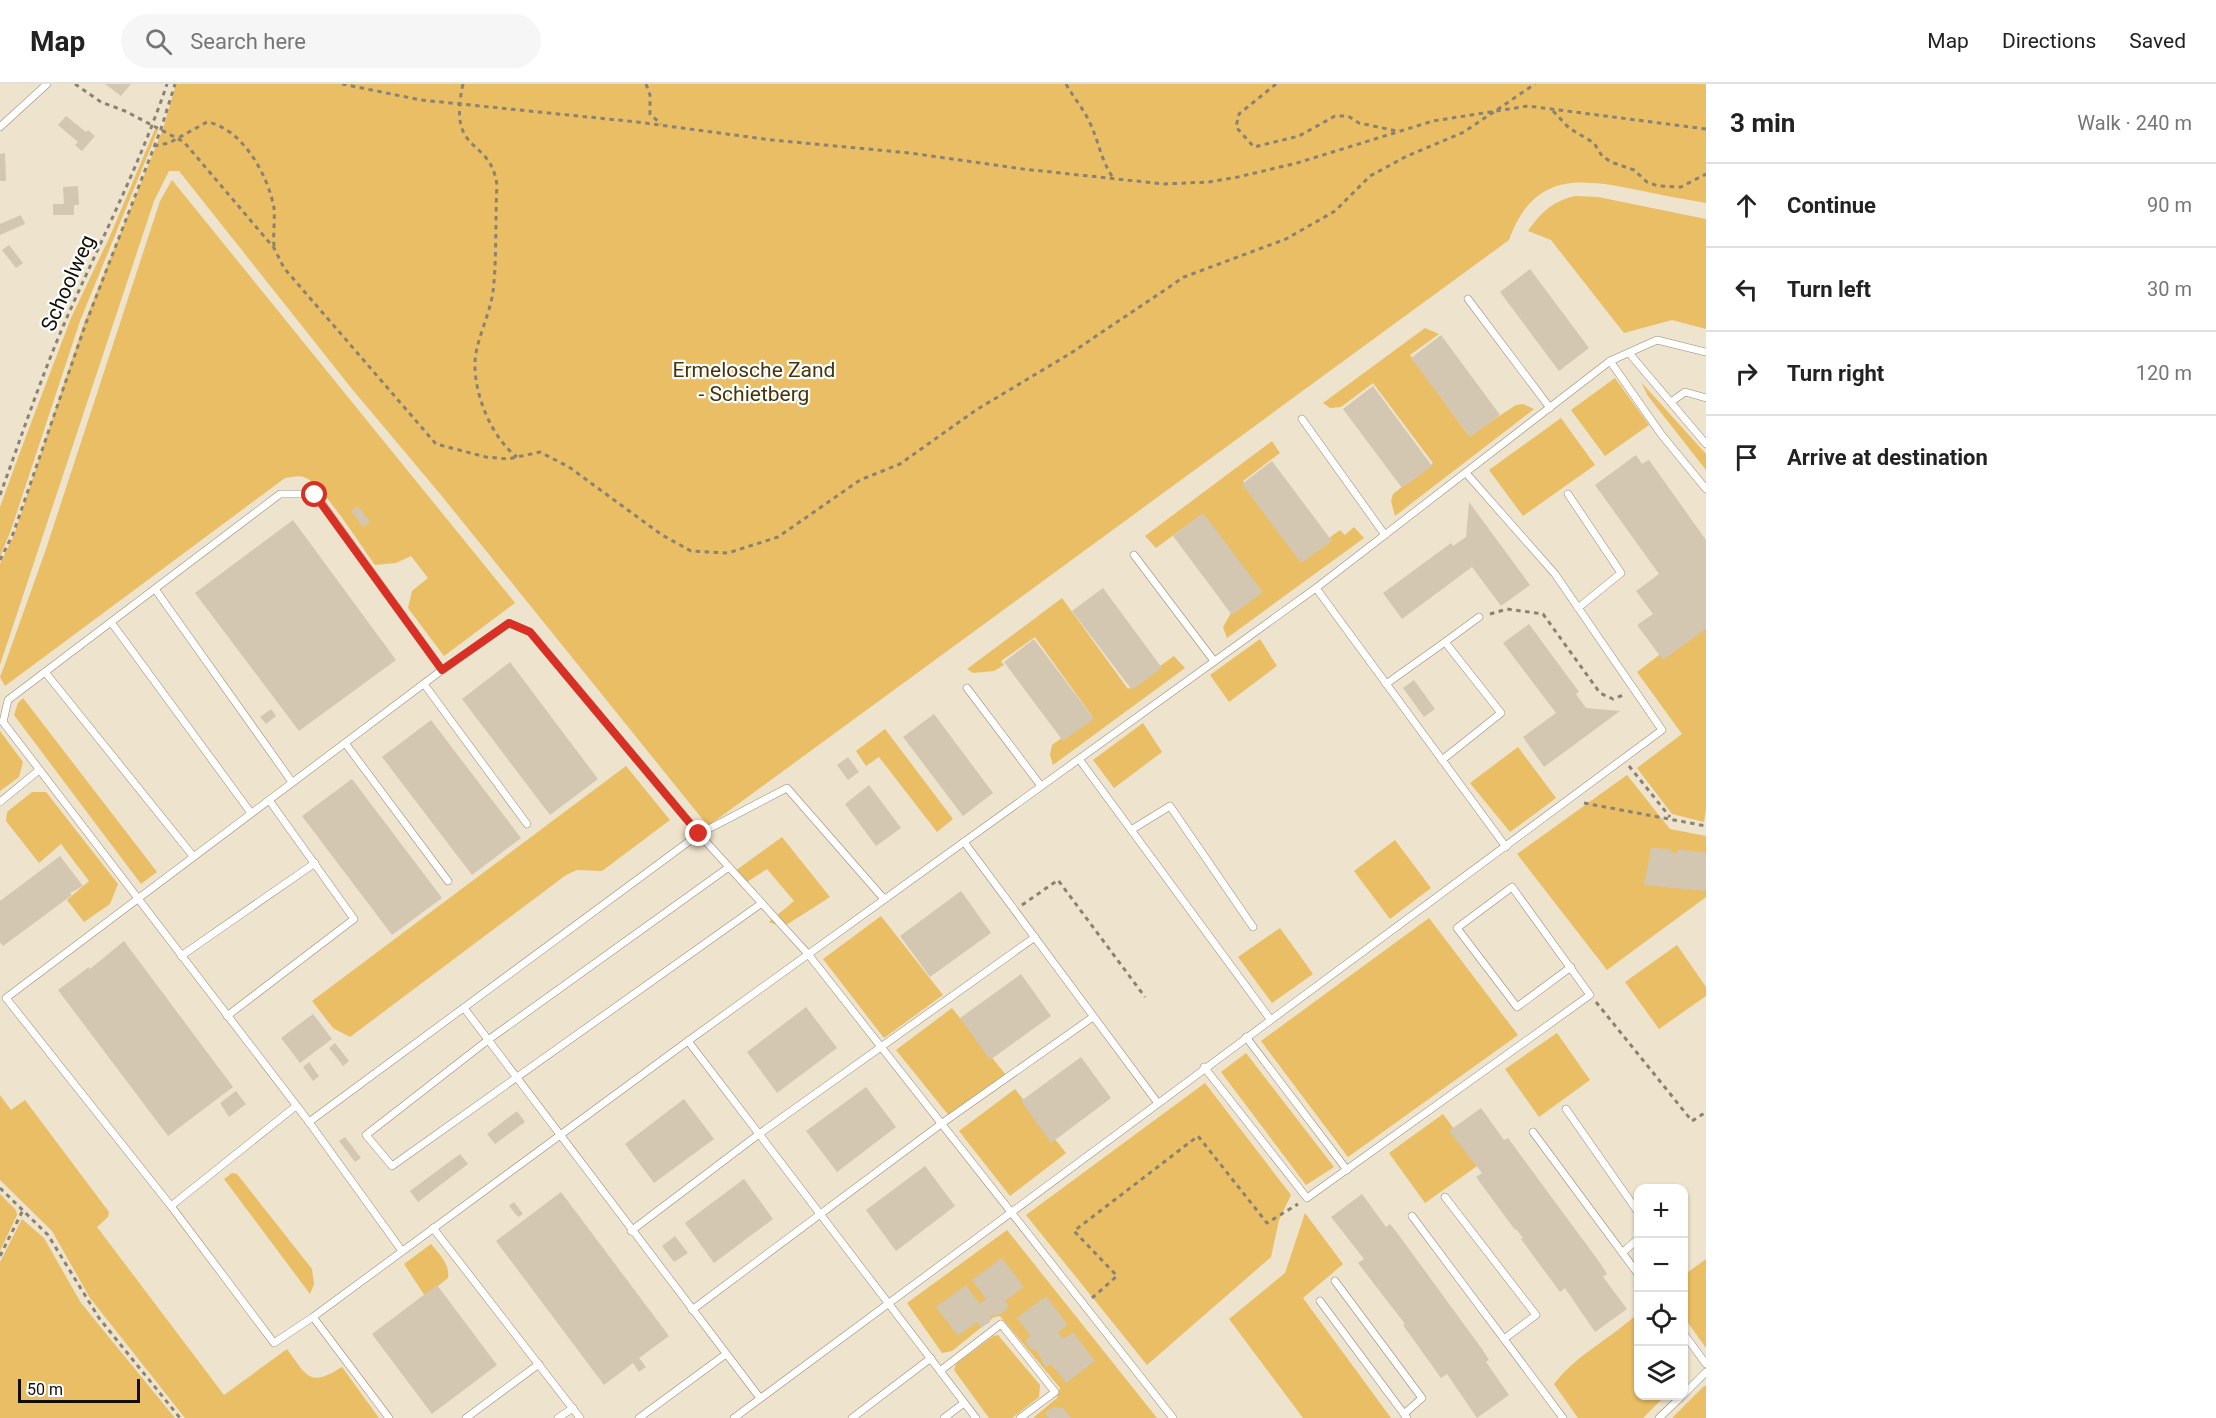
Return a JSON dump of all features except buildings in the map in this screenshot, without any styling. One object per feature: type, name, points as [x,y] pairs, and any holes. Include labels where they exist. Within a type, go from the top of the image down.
[{"type":"lane","points":[[0,127],[47,84]]},
{"type":"lane","points":[[1468,299],[1550,408]]},
{"type":"lane","points":[[0,992],[171,1206],[274,1343],[313,1317],[688,1041],[1316,588],[1610,361],[1657,340],[1706,352]]},
{"type":"lane","points":[[1629,353],[1705,441]]},
{"type":"lane","points":[[1610,361],[1661,434],[1706,489]]},
{"type":"lane","points":[[1671,402],[1685,392],[1706,398]]},
{"type":"lane","points":[[1302,419],[1385,535]]},
{"type":"lane","points":[[734,1418],[1245,1036],[1506,848],[1662,730],[1555,574],[1466,472]]},
{"type":"lane","points":[[402,1251],[309,1122],[3,722],[8,700],[280,494],[315,495],[442,670]]},
{"type":"lane","points":[[1568,494],[1621,573],[1578,608]]},
{"type":"lane","points":[[1134,555],[1214,661]]},
{"type":"lane","points":[[1316,588],[1506,848]]},
{"type":"lane","points":[[155,589],[292,782]]},
{"type":"lane","points":[[1386,684],[1479,617]]},
{"type":"lane","points":[[111,622],[251,813]]},
{"type":"lane","points":[[6,998],[442,670],[509,623],[530,632],[699,834],[808,954],[1173,1418]]},
{"type":"lane","points":[[1442,760],[1501,713],[1445,642]]},
{"type":"lane","points":[[45,672],[193,856]]},
{"type":"lane","points":[[424,684],[527,824]]},
{"type":"lane","points":[[967,688],[1041,786]]},
{"type":"lane","points":[[345,743],[448,881]]},
{"type":"lane","points":[[1079,759],[1270,1018]]},
{"type":"lane","points":[[0,802],[39,770]]},
{"type":"lane","points":[[309,1122],[699,834],[787,788],[884,899]]},
{"type":"lane","points":[[227,1016],[354,919],[269,800]]},
{"type":"lane","points":[[1131,830],[1170,806],[1253,927]]},
{"type":"lane","points":[[964,842],[1157,1102]]},
{"type":"lane","points":[[181,956],[315,863]]},
{"type":"lane","points":[[729,867],[488,1040],[366,1135],[392,1166],[762,903]]},
{"type":"lane","points":[[1204,1067],[1307,1198],[1590,995],[1571,967],[1512,887],[1457,928],[1517,1007],[1571,967]]},
{"type":"lane","points":[[631,1231],[759,1134],[1035,937]]},
{"type":"lane","points":[[464,1008],[760,1398]]},
{"type":"lane","points":[[692,1310],[941,1124],[1094,1017]]},
{"type":"lane","points":[[1245,1036],[1347,1170]]},
{"type":"lane","points":[[688,1041],[976,1418]]},
{"type":"lane","points":[[171,1206],[296,1106]]},
{"type":"lane","points":[[1566,1109],[1634,1206]]},
{"type":"lane","points":[[1533,1132],[1634,1268]]},
{"type":"lane","points":[[1445,1197],[1536,1315],[1504,1339]]},
{"type":"lane","points":[[1412,1216],[1563,1418]]},
{"type":"lane","points":[[433,1228],[580,1418]]},
{"type":"lane","points":[[1623,1252],[1634,1242]]},
{"type":"lane","points":[[1320,1301],[1406,1416],[1422,1398],[1335,1281]]},
{"type":"lane","points":[[313,1317],[389,1418]]},
{"type":"lane","points":[[940,1371],[1001,1324],[1055,1392],[1020,1418]]},
{"type":"lane","points":[[1688,1341],[1706,1364]]},
{"type":"lane","points":[[639,1418],[726,1354]]},
{"type":"lane","points":[[852,1418],[931,1359]]},
{"type":"lane","points":[[466,1418],[538,1364]]},
{"type":"lane","points":[[1688,1390],[1706,1372]]},
{"type":"lane","points":[[1659,1418],[1678,1400]]},
{"type":"lane","points":[[944,1418],[964,1403]]},
{"type":"lane","points":[[558,1418],[573,1408]]},
{"type":"path","points":[[75,84],[101,102],[184,142],[274,248],[284,268],[436,444],[486,457],[518,457],[540,452],[569,467],[662,535],[691,551],[728,553],[778,537],[860,480],[900,464],[976,410],[1071,353],[1184,277],[1286,238],[1335,211],[1370,176],[1407,156],[1464,132],[1535,84]]},
{"type":"path","name":"Schoolweg","points":[[0,495],[67,316],[153,126],[167,84]]},
{"type":"path","points":[[0,559],[13,534],[86,322],[175,84]]},
{"type":"path","points":[[342,84],[421,100],[1164,184],[1219,180],[1298,163],[1433,121],[1528,106],[1706,129]]},
{"type":"path","points":[[463,84],[459,104],[460,130],[466,140],[489,163],[495,174],[497,185],[492,294],[475,362],[476,375],[492,425],[505,445],[518,457]]},
{"type":"path","points":[[646,84],[650,95],[650,114],[665,126]]},
{"type":"path","points":[[1066,84],[1084,110],[1093,129],[1098,152],[1113,179]]},
{"type":"path","points":[[1276,84],[1239,114],[1236,120],[1236,127],[1254,147],[1299,136],[1335,116],[1348,116],[1359,123],[1399,132]]},
{"type":"path","points":[[1552,110],[1569,128],[1594,143],[1602,156],[1611,162],[1634,170],[1647,182],[1664,187],[1682,187],[1706,174]]},
{"type":"path","points":[[153,146],[169,143],[207,122],[226,128],[242,143],[254,160],[271,200],[274,248]]},
{"type":"path","points":[[1479,617],[1507,609],[1543,614],[1600,693],[1613,699],[1635,691]]},
{"type":"path","points":[[1624,759],[1671,818]]},
{"type":"path","points":[[1569,800],[1706,826]]},
{"type":"path","points":[[1014,910],[1058,879],[1146,997]]},
{"type":"path","points":[[1590,995],[1692,1121],[1706,1112]]},
{"type":"path","points":[[1084,1305],[1117,1276],[1074,1231],[1198,1136],[1267,1222],[1307,1198]]},
{"type":"path","points":[[0,1188],[48,1235],[99,1318],[180,1418]]},
{"type":"path","points":[[0,1256],[23,1210]]},
{"type":"green space","name":"Ermelosche Zand - Schietberg","points":[[176,84],[1706,84],[1706,203],[1592,183],[1574,183],[1543,192],[1530,203],[1509,240],[708,826],[441,495],[352,389],[179,171],[169,171],[154,201],[0,665],[0,564],[14,535],[84,323],[163,129]]},
{"type":"green space","points":[[155,129],[158,130],[80,321],[10,533],[0,556],[0,507],[71,318],[110,236]]},
{"type":"green space","points":[[172,180],[515,603],[444,656],[408,608],[412,591],[428,578],[411,556],[396,563],[375,565],[324,494],[308,479],[296,476],[285,478],[5,686],[0,677],[46,549],[160,201]]},
{"type":"green space","points":[[1575,196],[1598,197],[1706,219],[1706,329],[1672,320],[1624,333],[1551,240],[1528,231],[1548,208]]},
{"type":"green space","points":[[1425,328],[1439,334],[1410,355],[1469,436],[1516,405],[1523,404],[1534,409],[1395,516],[1391,501],[1393,494],[1433,463],[1373,383],[1341,407],[1330,408],[1323,403]]},
{"type":"green space","points":[[1615,378],[1649,425],[1605,456],[1571,410]]},
{"type":"green space","points":[[1641,382],[1706,454],[1706,470],[1648,396]]},
{"type":"green space","points":[[1561,418],[1595,465],[1523,516],[1489,470]]},
{"type":"green space","points":[[1272,441],[1280,453],[1243,481],[1300,559],[1340,530],[1345,535],[1354,527],[1364,538],[1227,638],[1223,627],[1231,613],[1201,515],[1156,548],[1145,536]]},
{"type":"green space","points":[[1062,598],[1128,689],[1174,656],[1185,668],[1053,765],[1050,755],[1052,745],[1092,716],[1035,637],[1001,661],[1004,665],[994,671],[973,673],[967,669]]},
{"type":"green space","points":[[1706,619],[1706,809],[1704,822],[1672,814],[1637,768],[1682,734],[1637,672]]},
{"type":"green space","points":[[1260,639],[1277,666],[1229,702],[1210,675]]},
{"type":"green space","points":[[23,698],[157,872],[141,884],[14,715],[18,703]]},
{"type":"green space","points":[[1143,723],[1162,752],[1114,788],[1093,760]]},
{"type":"green space","points":[[885,729],[953,819],[937,832],[879,757],[866,766],[856,751]]},
{"type":"green space","points":[[0,731],[23,762],[19,777],[0,791]]},
{"type":"green space","points":[[1518,747],[1556,798],[1510,832],[1470,783]]},
{"type":"green space","points":[[626,766],[670,820],[602,871],[577,870],[566,875],[350,1037],[333,1028],[312,1001]]},
{"type":"green space","points":[[1627,775],[1670,829],[1706,836],[1706,897],[1607,970],[1517,854]]},
{"type":"green space","points":[[32,792],[46,792],[118,884],[110,904],[84,922],[67,900],[89,881],[61,844],[39,863],[6,821],[7,812]]},
{"type":"green space","points":[[782,837],[830,897],[783,927],[769,922],[794,901],[767,869],[741,886],[731,874]]},
{"type":"green space","points":[[1395,840],[1431,888],[1390,919],[1354,871]]},
{"type":"green space","points":[[881,916],[943,995],[884,1038],[823,959]]},
{"type":"green space","points":[[1429,918],[1518,1035],[1348,1157],[1261,1041]]},
{"type":"green space","points":[[1280,928],[1313,974],[1272,1003],[1238,957]]},
{"type":"green space","points":[[1677,945],[1706,987],[1706,996],[1659,1029],[1625,982]]},
{"type":"green space","points":[[952,1008],[1006,1075],[950,1117],[896,1050]]},
{"type":"green space","points":[[1557,1033],[1590,1080],[1539,1117],[1505,1069]]},
{"type":"green space","points":[[1246,1053],[1334,1167],[1306,1185],[1221,1072]]},
{"type":"green space","points":[[1205,1083],[1291,1195],[1279,1220],[1271,1257],[1147,1365],[1026,1215]]},
{"type":"green space","points":[[1015,1089],[1066,1153],[1010,1196],[959,1131]]},
{"type":"green space","points":[[0,1095],[11,1110],[25,1100],[109,1212],[108,1217],[97,1227],[224,1395],[287,1349],[304,1372],[315,1378],[342,1367],[379,1418],[185,1418],[90,1298],[52,1231],[0,1180]]},
{"type":"green space","points":[[1443,1114],[1480,1164],[1425,1203],[1389,1153]]},
{"type":"green space","points":[[232,1173],[237,1174],[312,1269],[314,1284],[310,1294],[224,1179]]},
{"type":"green space","points":[[0,1194],[16,1210],[17,1215],[0,1251]]},
{"type":"green space","points":[[1305,1213],[1343,1264],[1303,1298],[1391,1418],[1303,1418],[1229,1319],[1285,1273]]},
{"type":"green space","points":[[22,1219],[44,1238],[81,1303],[175,1418],[0,1418],[0,1262]]},
{"type":"green space","points":[[1007,1230],[1157,1418],[1033,1418],[1057,1398],[1060,1388],[1000,1316],[994,1317],[952,1351],[942,1353],[907,1303]]},
{"type":"green space","points":[[431,1244],[446,1264],[448,1278],[425,1296],[404,1264]]},
{"type":"green space","points":[[1706,1259],[1706,1348],[1688,1323],[1688,1272]]},
{"type":"green space","points":[[1634,1316],[1634,1400],[1661,1400],[1643,1418],[1578,1418],[1554,1384],[1573,1363]]},
{"type":"green space","points":[[998,1335],[1040,1385],[1039,1397],[1012,1418],[989,1418],[954,1370],[956,1364],[993,1336]]},
{"type":"green space","points":[[1706,1386],[1706,1418],[1672,1418]]},
{"type":"route","points":[[315,495],[442,670],[509,623],[530,632],[699,834]]}]
